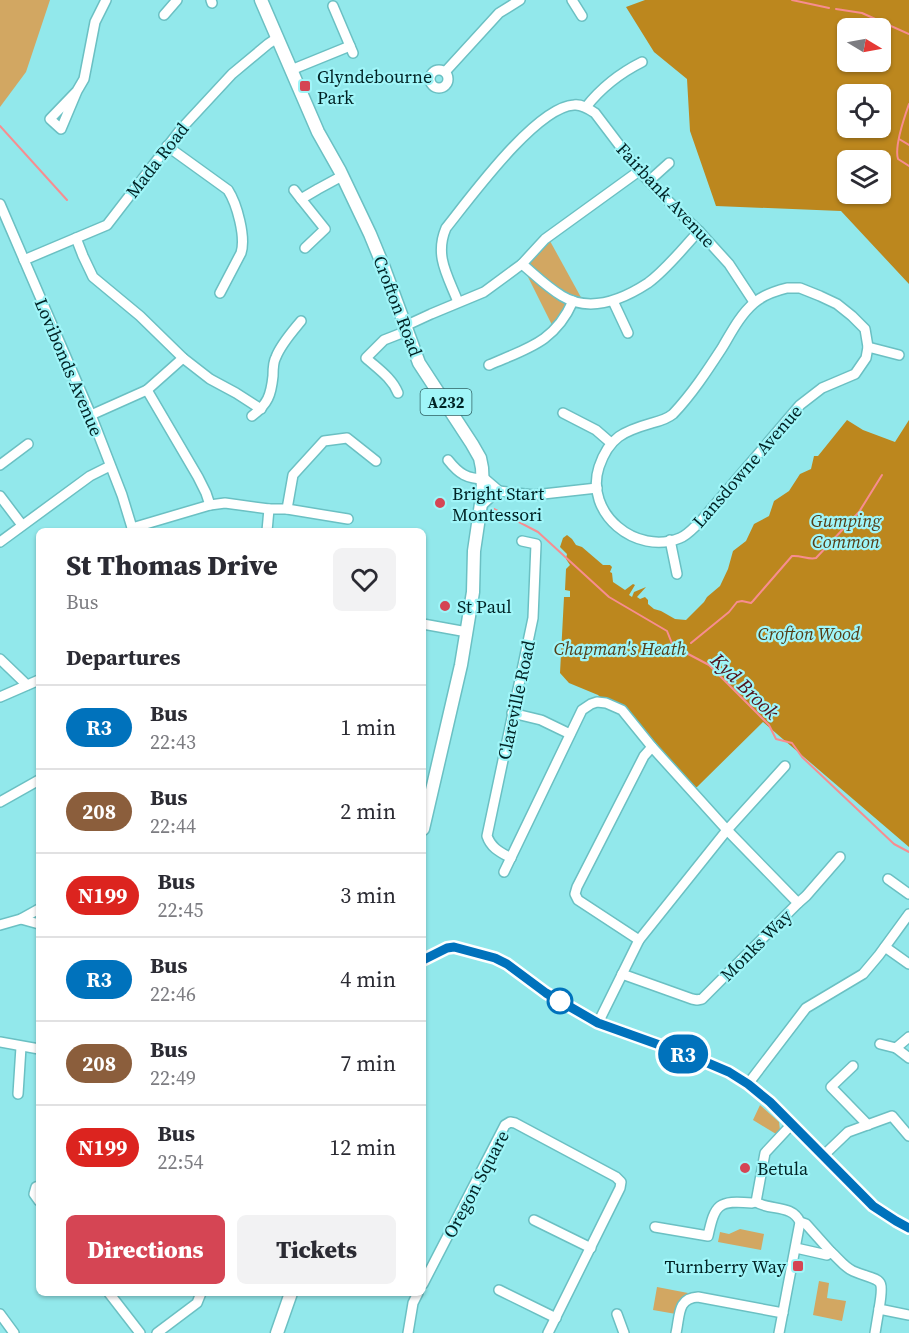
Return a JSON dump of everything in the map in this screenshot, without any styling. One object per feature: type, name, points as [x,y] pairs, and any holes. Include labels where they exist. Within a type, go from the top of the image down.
[{"type":"main road","name":"Crofton Road","points":[[261,0],[318,132],[373,241],[419,363],[480,458],[483,490],[474,551],[473,592],[467,632],[426,816]]},
{"type":"main road","points":[[277,1333],[290,1296]]},
{"type":"street","points":[[77,91],[50,119],[61,129],[84,80],[95,22],[106,0]]},
{"type":"street","points":[[164,15],[177,0]]},
{"type":"street","points":[[445,72],[499,13],[520,0]]},
{"type":"street","points":[[572,0],[582,16]]},
{"type":"street","points":[[291,70],[351,50],[333,6]]},
{"type":"street","name":"Mada Road","points":[[24,260],[107,225],[167,146],[232,74],[277,38]]},
{"type":"street","points":[[458,302],[441,257],[440,248],[446,228],[493,168],[548,115],[574,105],[586,107],[594,96],[612,81],[642,62]]},
{"type":"street","name":"Fairbank Avenue","points":[[586,107],[595,113],[639,171],[729,264],[754,302]]},
{"type":"street","points":[[167,146],[228,190],[233,199],[243,246],[220,293]]},
{"type":"street","points":[[649,181],[669,163]]},
{"type":"street","points":[[398,393],[390,380],[366,358],[384,340],[458,302],[484,292],[522,264],[545,239],[639,171]]},
{"type":"street","points":[[301,199],[342,176]]},
{"type":"street","points":[[294,190],[325,229],[305,248]]},
{"type":"street","name":"Lovibonds Avenue","points":[[0,204],[91,415],[123,495],[131,528]]},
{"type":"street","points":[[522,264],[561,296],[585,304],[612,302],[648,283],[699,231]]},
{"type":"street","points":[[76,237],[82,256],[93,277],[140,316],[183,358],[210,379],[261,409]]},
{"type":"street","points":[[676,574],[670,540],[645,541],[631,536],[619,528],[603,510],[597,488],[598,468],[611,443],[627,430],[671,416],[694,389],[737,323],[754,302],[773,292],[787,288],[800,288],[837,304],[865,329],[868,347],[898,355]]},
{"type":"street","points":[[489,365],[548,337],[559,327],[573,301]]},
{"type":"street","points":[[612,302],[628,333]]},
{"type":"street","points":[[252,416],[268,400],[275,357],[301,321]]},
{"type":"street","name":"Lansdowne Avenue","points":[[670,540],[688,533],[700,521],[800,405],[822,388],[855,374],[866,358],[868,347]]},
{"type":"street","points":[[91,415],[147,390],[183,358]]},
{"type":"street","points":[[147,390],[198,477],[210,505]]},
{"type":"street","points":[[563,413],[596,430],[611,443]]},
{"type":"street","points":[[287,509],[293,475],[324,441],[347,438],[376,461]]},
{"type":"street","points":[[0,465],[28,444]]},
{"type":"street","points":[[448,460],[457,472],[474,479],[483,478],[499,491],[534,495],[597,488]]},
{"type":"street","points":[[0,542],[90,476],[110,466]]},
{"type":"street","points":[[481,506],[499,491]]},
{"type":"street","points":[[0,496],[22,525]]},
{"type":"street","points":[[138,528],[210,505],[225,503],[287,509],[348,519]]},
{"type":"street","points":[[267,528],[269,509]]},
{"type":"street","name":"Clareville Road","points":[[511,858],[495,849],[487,836],[533,618],[537,544],[522,541]]},
{"type":"street","points":[[426,625],[467,632]]},
{"type":"street","points":[[0,659],[27,685]]},
{"type":"street","points":[[0,697],[36,681]]},
{"type":"street","name":"Monks Way","points":[[570,734],[582,710],[591,704],[606,703],[622,710],[727,830],[798,903],[702,999],[692,999],[622,974]]},
{"type":"street","points":[[504,872],[570,734],[541,720],[512,714]]},
{"type":"street","points":[[639,940],[578,900],[575,894],[644,756],[652,747]]},
{"type":"street","points":[[598,1023],[639,940],[727,830],[785,766]]},
{"type":"street","points":[[0,802],[36,782]]},
{"type":"street","points":[[798,903],[840,857]]},
{"type":"street","points":[[888,879],[909,894]]},
{"type":"street","points":[[0,925],[21,919],[36,911]]},
{"type":"street","points":[[748,1084],[806,1008],[863,974],[909,914]]},
{"type":"street","points":[[21,919],[36,923]]},
{"type":"street","points":[[426,958],[454,947],[495,958],[507,964],[546,993],[598,1023],[715,1066],[748,1084],[770,1102],[873,1206],[909,1228]]},
{"type":"street","points":[[885,947],[909,964]]},
{"type":"street","points":[[896,1048],[909,1037]]},
{"type":"street","points":[[0,1042],[36,1049]]},
{"type":"street","points":[[880,1044],[896,1048],[909,1058]]},
{"type":"street","points":[[18,1094],[21,1047]]},
{"type":"street","points":[[853,1066],[831,1087],[868,1125]]},
{"type":"street","points":[[823,1156],[848,1132],[892,1116],[909,1136]]},
{"type":"street","name":"Oregon Square","points":[[426,1278],[505,1125],[510,1122],[515,1123],[616,1177],[621,1182],[548,1333]]},
{"type":"street","points":[[756,1202],[765,1153],[792,1124]]},
{"type":"street","points":[[655,1227],[708,1236],[713,1213],[727,1202],[756,1202],[763,1206],[790,1211],[798,1216],[800,1222],[780,1333]]},
{"type":"street","points":[[534,1220],[591,1248]]},
{"type":"street","points":[[800,1222],[806,1224],[851,1270],[879,1280],[882,1284],[875,1333]]},
{"type":"street","points":[[796,1248],[827,1255],[831,1252]]},
{"type":"street","points":[[499,1290],[556,1318]]},
{"type":"street","points":[[111,1296],[140,1333]]},
{"type":"street","points":[[157,1333],[197,1303],[200,1296]]},
{"type":"street","points":[[408,1333],[413,1303],[416,1296]]},
{"type":"street","points":[[676,1333],[682,1304],[690,1298],[698,1297],[783,1313]]},
{"type":"street","points":[[879,1309],[909,1315]]},
{"type":"street","points":[[0,1314],[14,1333]]},
{"type":"street","points":[[617,1314],[624,1333]]},
{"type":"shaded area","points":[[0,0],[50,0],[26,72],[0,107]]},
{"type":"shaded area","points":[[550,241],[583,301],[563,293],[527,264]]},
{"type":"shaded area","points":[[527,275],[566,304],[562,318],[553,327]]},
{"type":"shaded area","points":[[760,1105],[779,1122],[780,1130],[776,1134],[753,1120]]},
{"type":"shaded area","points":[[740,1229],[764,1234],[761,1250],[718,1242],[720,1232],[729,1234]]},
{"type":"shaded area","points":[[819,1281],[829,1283],[827,1298],[846,1301],[842,1321],[813,1315]]},
{"type":"shaded area","points":[[657,1287],[688,1293],[678,1304],[676,1314],[653,1310]]},
{"type":"green space","points":[[645,0],[909,0],[909,284],[841,211],[716,206],[690,131],[687,79],[654,52],[626,7]]},
{"type":"green space","name":"Crofton Wood","points":[[847,420],[863,430],[895,442],[909,420],[909,847],[763,722],[697,787],[693,787],[644,732],[640,724],[637,724],[628,709],[569,683],[560,673],[564,597],[570,597],[570,591],[565,590],[566,569],[570,565],[566,559],[567,554],[560,547],[563,538],[567,535],[576,545],[582,547],[603,565],[610,565],[613,582],[625,590],[635,585],[629,595],[632,597],[634,592],[646,587],[637,597],[640,599],[645,597],[654,609],[675,619],[686,620],[720,586],[733,551],[746,541],[754,524],[769,516],[774,501],[789,491],[800,474],[811,469],[814,456],[818,456]]},
{"type":"waterway","points":[[792,0],[829,8]]},
{"type":"waterway","points":[[836,9],[862,13],[909,34]]},
{"type":"waterway","points":[[909,104],[897,147],[898,159],[909,166]]},
{"type":"waterway","name":"Kyd Brook","points":[[0,126],[67,200]]},
{"type":"waterway","points":[[899,139],[909,145]]},
{"type":"waterway","points":[[691,643],[729,612],[737,602],[751,603],[792,556],[816,558],[859,512],[882,475]]},
{"type":"waterway","name":"Kyd Brook","points":[[494,509],[538,532],[609,597],[667,631],[673,646],[709,665],[769,725],[776,739],[792,743],[802,757],[894,844],[909,852]]},
{"type":"bus line","name":"R3","points":[[426,958],[454,947],[495,958],[507,964],[546,993],[598,1023],[729,1072],[770,1102],[873,1206],[909,1228]]},
{"type":"place","name":"Glyndebourne Park","points":[[305,86]]},
{"type":"place","name":"Bright Start Montessori","points":[[440,503]]},
{"type":"place","name":"St Paul","points":[[445,606]]},
{"type":"place","name":"Betula","points":[[745,1168]]},
{"type":"place","name":"Turnberry Way","points":[[798,1266]]},
{"type":"park label","name":"Gumping Common","points":[[846,530]]},
{"type":"park label","name":"Chapman's Heath","points":[[620,648]]}]
